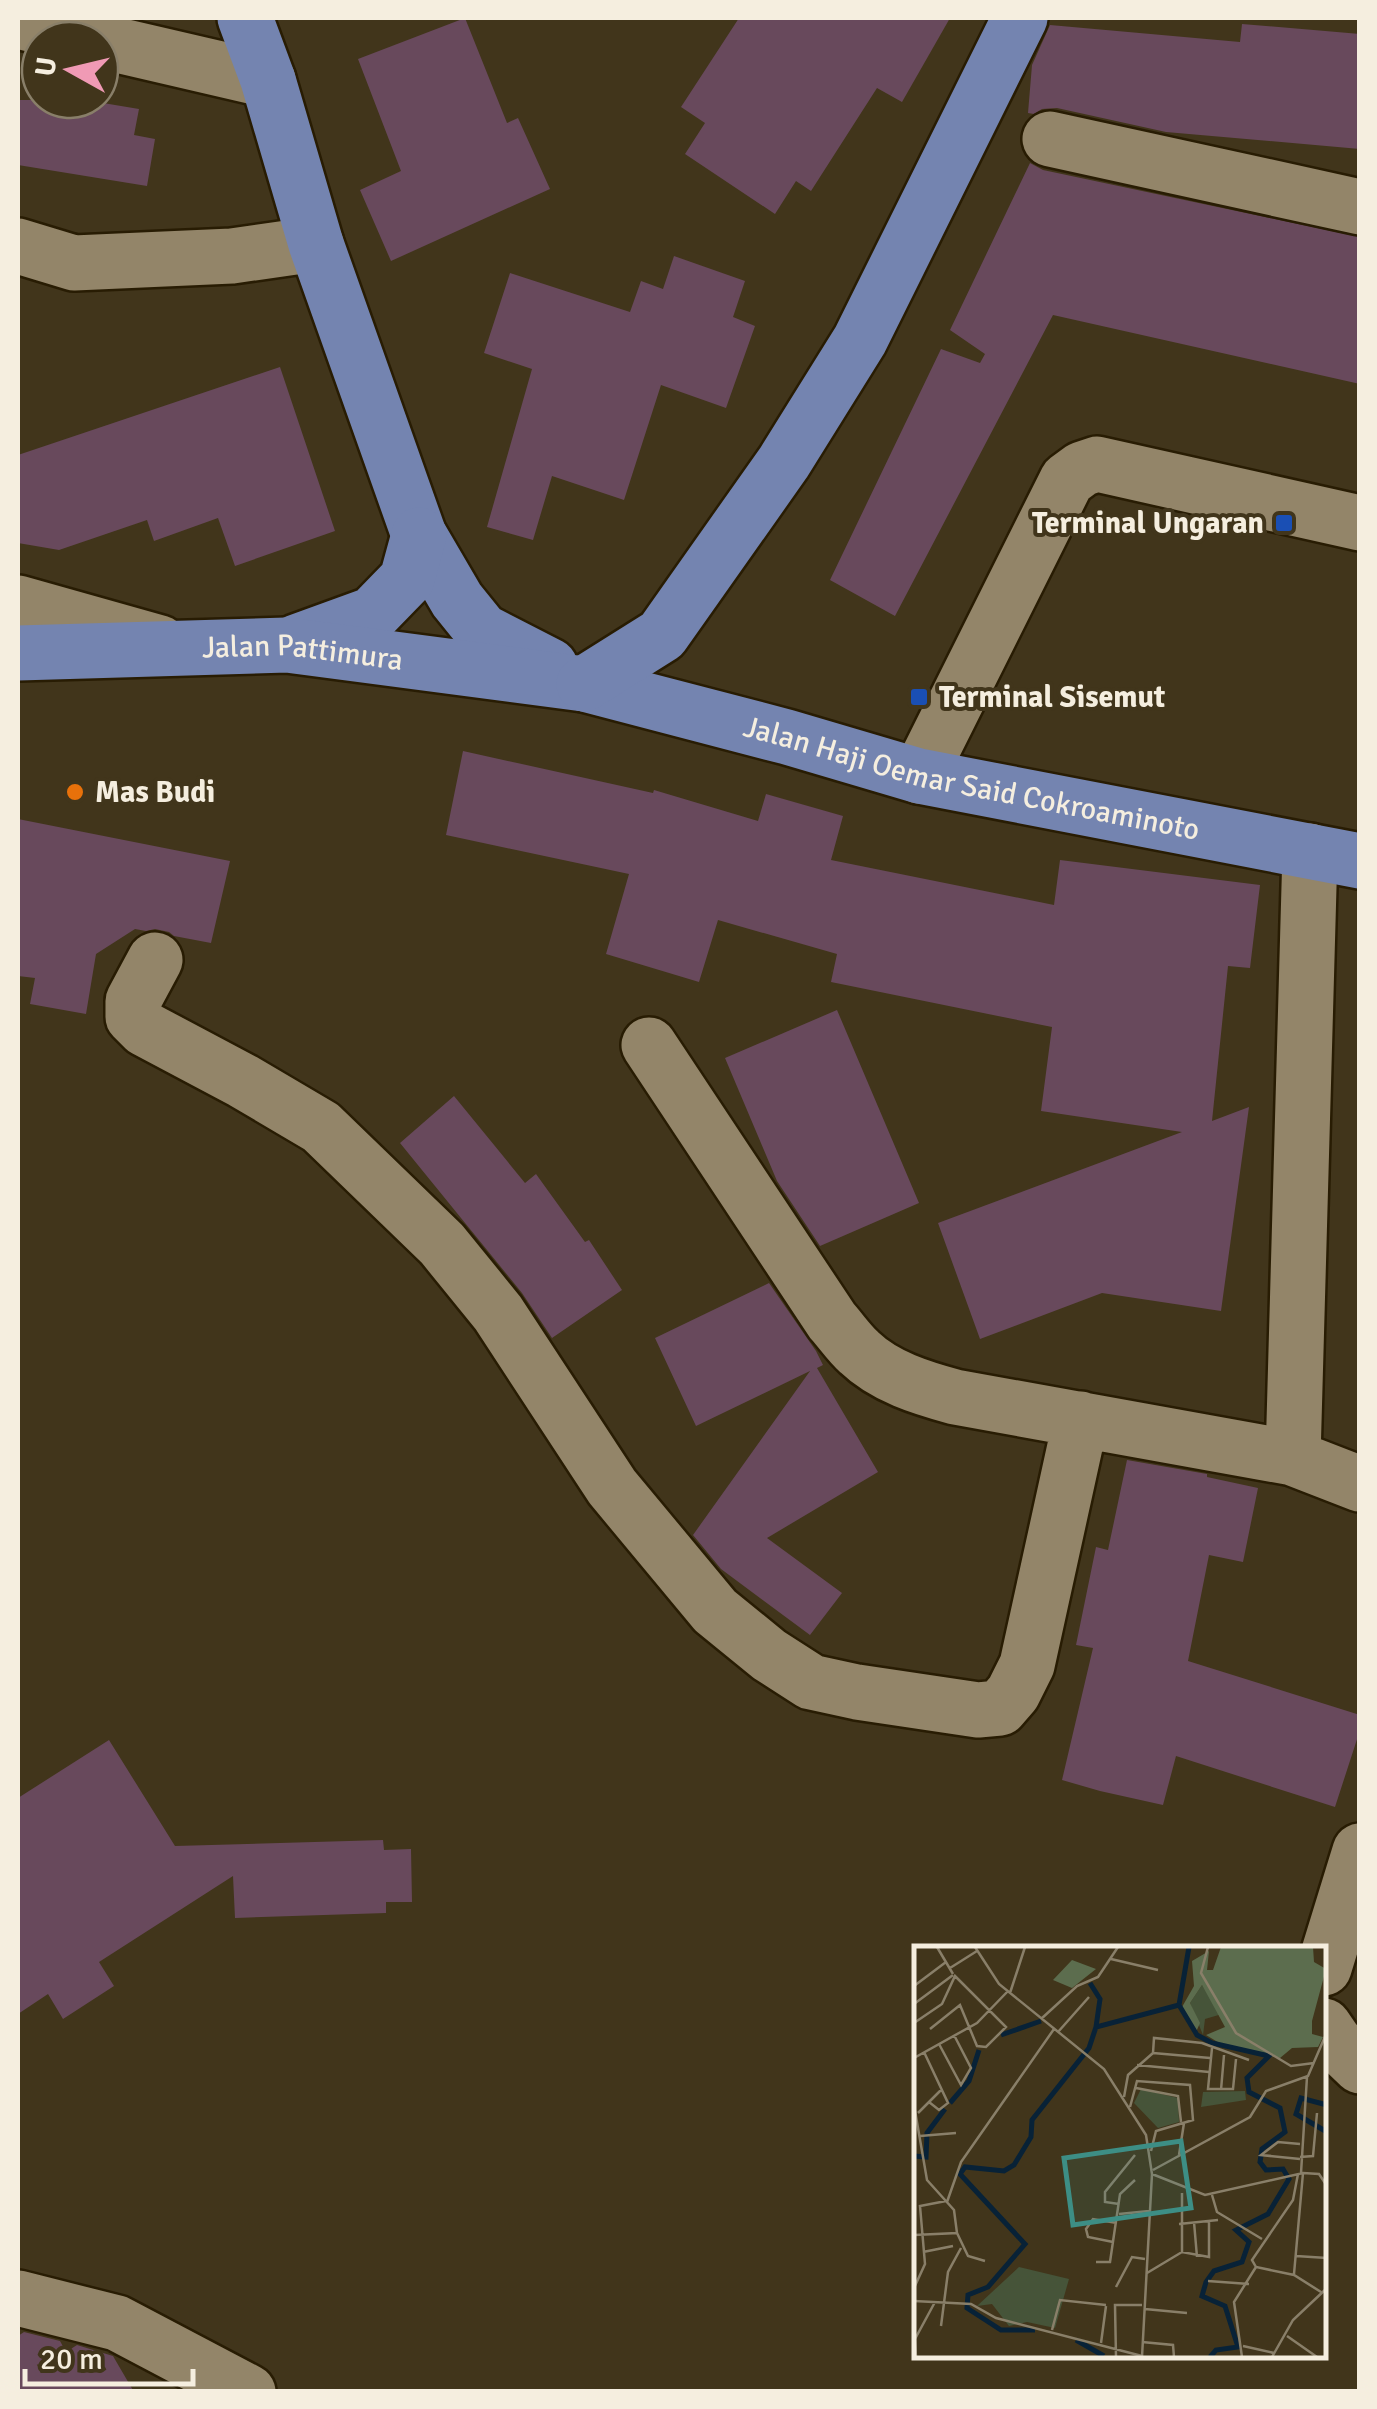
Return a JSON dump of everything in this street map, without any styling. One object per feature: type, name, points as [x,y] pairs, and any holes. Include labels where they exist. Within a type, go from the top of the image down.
[{"type":"main road","points":[[245,18],[268,80],[316,244],[419,535],[457,600],[482,630],[584,684],[662,635],[784,462],[860,340],[1020,18]]},
{"type":"main road","points":[[287,645],[373,614],[407,579],[419,535]]},
{"type":"main road","name":"Jalan Pattimura","points":[[18,653],[287,645],[584,684]]},
{"type":"main road","name":"Jalan Haji Oemar Said Cokroaminoto","points":[[584,684],[919,776],[1335,856]]},
{"type":"street","points":[[120,45],[268,80]]},
{"type":"street","points":[[1050,138],[1360,208]]},
{"type":"street","points":[[18,246],[74,263],[232,256],[316,244]]},
{"type":"street","points":[[919,776],[1067,480],[1082,469],[1098,464],[1360,524]]},
{"type":"street","points":[[18,603],[178,648]]},
{"type":"street","points":[[1292,1458],[1335,856]]},
{"type":"street","points":[[155,960],[134,1001],[133,1017],[146,1029],[322,1128],[442,1244],[498,1313],[612,1487],[714,1612],[811,1682],[978,1710],[1000,1708],[1027,1665],[1081,1419]]},
{"type":"street","points":[[649,1044],[832,1320],[860,1354],[888,1372],[955,1397],[1292,1458],[1360,1484]]},
{"type":"street","points":[[1327,1958],[1360,1852]]},
{"type":"street","points":[[1327,2030],[1360,2066]]},
{"type":"street","points":[[18,2298],[117,2324],[248,2392]]},
{"type":"building","points":[[465,18],[507,123],[518,118],[550,189],[391,261],[360,190],[401,171],[358,59]]},
{"type":"building","points":[[739,18],[950,18],[902,102],[877,88],[811,191],[796,181],[775,214],[685,154],[705,123],[681,107]]},
{"type":"building","points":[[1242,24],[1360,34],[1360,149],[1166,132],[1057,108],[1028,113],[1032,65],[1050,25],[1240,42]]},
{"type":"building","points":[[18,100],[20,120],[120,120],[120,106],[139,109],[134,135],[155,139],[147,186],[18,165]]},
{"type":"building","points":[[1030,163],[1043,170],[1360,237],[1360,384],[1053,315],[895,616],[830,580],[941,349],[980,363],[985,354],[950,330]]},
{"type":"building","points":[[674,256],[745,281],[733,317],[755,326],[726,408],[661,385],[624,500],[552,476],[533,540],[487,527],[532,369],[484,353],[510,273],[630,312],[641,281],[663,289]]},
{"type":"building","points":[[280,367],[335,531],[235,566],[218,518],[154,541],[147,520],[59,550],[18,543],[18,455]]},
{"type":"building","points":[[463,751],[653,793],[654,790],[758,821],[766,794],[843,816],[831,860],[1054,905],[1060,860],[1260,885],[1250,968],[1228,966],[1212,1121],[1249,1107],[1221,1311],[1102,1293],[980,1339],[938,1223],[1182,1132],[1041,1111],[1052,1027],[831,982],[837,954],[718,920],[699,982],[606,954],[629,874],[446,835]]},
{"type":"building","points":[[18,819],[230,861],[211,943],[155,929],[135,929],[96,954],[86,1014],[30,1004],[35,978],[18,976]]},
{"type":"building","points":[[837,1010],[919,1203],[820,1246],[777,1181],[725,1058]]},
{"type":"building","points":[[454,1096],[525,1183],[536,1174],[585,1242],[589,1240],[622,1290],[552,1338],[522,1293],[400,1143]]},
{"type":"building","points":[[769,1283],[816,1351],[823,1365],[817,1368],[878,1472],[767,1538],[842,1593],[810,1635],[721,1569],[693,1535],[810,1371],[696,1426],[655,1338]]},
{"type":"building","points":[[1127,1460],[1207,1474],[1258,1488],[1243,1562],[1209,1555],[1188,1661],[1360,1715],[1360,1730],[1335,1807],[1176,1756],[1163,1805],[1062,1780],[1093,1648],[1076,1645],[1096,1547],[1108,1550]]},
{"type":"building","points":[[109,1740],[175,1846],[383,1840],[384,1850],[411,1849],[412,1902],[386,1902],[386,1913],[235,1918],[233,1876],[99,1962],[114,1986],[63,2019],[48,1994],[18,2014],[18,1798]]},
{"type":"building","points":[[24,2332],[60,2341],[66,2352],[77,2345],[113,2356],[134,2392],[18,2392],[18,2336]]},
{"type":"place","name":"Terminal Ungaran","points":[[1284,523]]},
{"type":"place","name":"Terminal Sisemut","points":[[919,697]]},
{"type":"place","name":"Mas Budi","points":[[75,792]]}]
